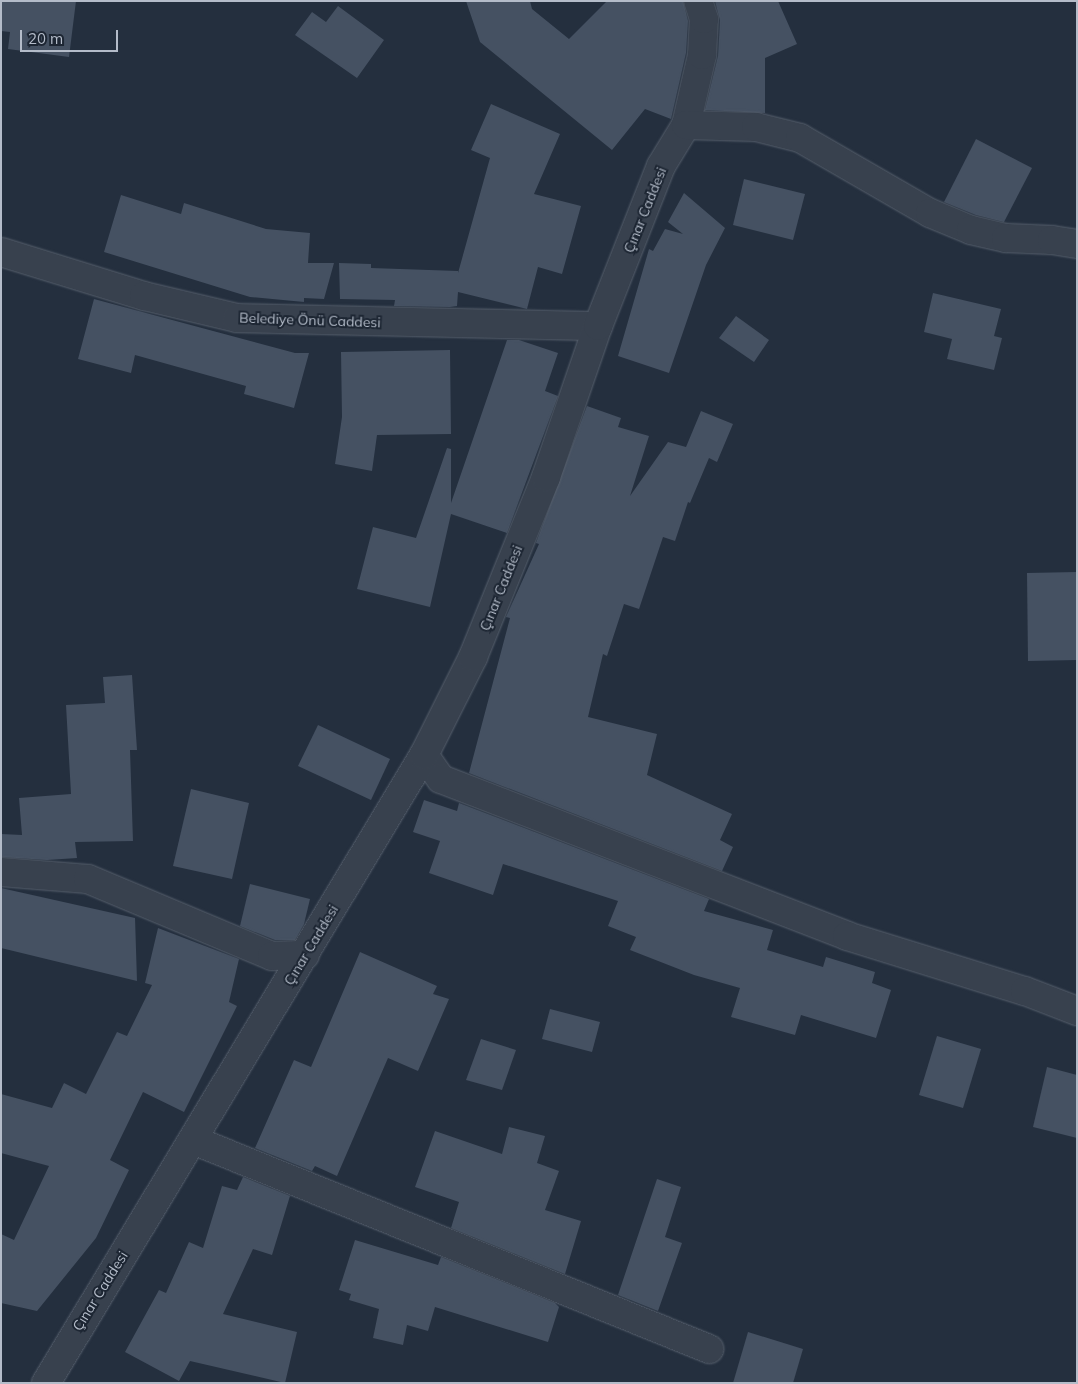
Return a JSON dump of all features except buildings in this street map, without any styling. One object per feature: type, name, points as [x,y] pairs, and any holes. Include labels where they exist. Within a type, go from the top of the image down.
[{"type":"street","name":"Çınar Caddesi","points":[[46,1383],[306,955],[424,755],[473,657],[546,477],[598,326],[661,166],[686,125],[702,54],[704,18],[698,1]]},
{"type":"street","points":[[686,125],[756,127],[800,138],[930,213],[970,230],[1006,238],[1052,240],[1077,244]]},
{"type":"street","name":"Belediye Önü Caddesi","points":[[1,252],[144,296],[237,318],[598,326]]},
{"type":"street","points":[[424,755],[441,779],[847,936],[1025,991],[1077,1011]]},
{"type":"street","points":[[1,872],[88,880],[263,953],[272,956],[306,955]]},
{"type":"street","points":[[193,1140],[709,1348]]}]
